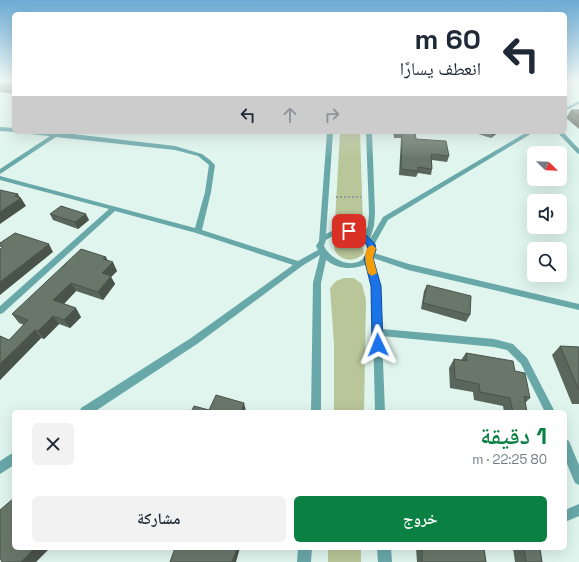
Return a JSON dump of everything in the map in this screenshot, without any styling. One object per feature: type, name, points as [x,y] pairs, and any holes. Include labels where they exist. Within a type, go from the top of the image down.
[{"type":"street","points":[[567,111],[572,112]]},
{"type":"street","points":[[0,129],[12,130]]},
{"type":"street","points":[[0,172],[57,134],[175,148],[195,152],[207,158],[212,165],[208,192],[198,231]]},
{"type":"street","points":[[316,410],[317,283],[322,253],[320,245],[322,240],[330,134]]},
{"type":"street","points":[[369,134],[372,213],[369,241],[370,256],[376,286],[380,410]]},
{"type":"street","points":[[369,241],[386,219],[528,134]]},
{"type":"street","points":[[562,134],[579,152]]},
{"type":"street","points":[[0,178],[198,231],[299,264]]},
{"type":"street","points":[[0,311],[114,208]]},
{"type":"street","points":[[322,240],[330,233],[342,230],[356,232],[369,241]]},
{"type":"street","points":[[88,410],[194,341],[299,264],[322,253]]},
{"type":"street","points":[[322,253],[333,262],[346,265],[359,264],[370,256]]},
{"type":"street","points":[[370,256],[408,267],[579,307]]},
{"type":"street","points":[[377,332],[494,343],[510,348],[527,366],[549,410]]},
{"type":"street","points":[[567,450],[579,479]]},
{"type":"street","points":[[0,468],[12,459]]},
{"type":"street","points":[[567,516],[579,510]]},
{"type":"street","points":[[304,562],[305,550]]},
{"type":"street","points":[[384,550],[385,562]]},
{"type":"path","points":[[336,203],[337,190]]},
{"type":"path","points":[[362,190],[362,204]]},
{"type":"path","points":[[336,197],[362,197]]},
{"type":"green space","points":[[340,134],[360,134],[363,224],[357,227],[345,227],[335,222]]},
{"type":"green space","points":[[348,238],[357,241],[361,245],[364,253],[357,258],[350,260],[343,258],[335,250],[335,245],[339,241]]},
{"type":"green space","points":[[344,278],[354,278],[362,284],[366,300],[364,410],[334,410],[334,344],[330,288],[336,281]]},
{"type":"green space","points":[[328,550],[361,550],[361,562],[328,562]]},
{"type":"building","points":[[571,110],[579,110],[579,117]]},
{"type":"building","points":[[402,134],[415,134],[416,139],[446,141],[449,156],[431,154],[432,169],[418,167],[418,171],[401,169]]},
{"type":"building","points":[[0,190],[18,194],[15,196],[21,198],[0,212]]},
{"type":"building","points":[[61,206],[86,214],[75,222],[50,214]]},
{"type":"building","points":[[15,233],[49,244],[0,282],[0,249],[3,247],[0,246],[0,243]]},
{"type":"building","points":[[81,249],[106,257],[103,259],[113,262],[102,273],[111,276],[98,292],[71,283],[53,300],[76,308],[64,320],[53,316],[38,331],[35,330],[0,364],[0,336],[9,340],[28,320],[12,314]]},
{"type":"building","points":[[427,285],[471,296],[470,315],[423,303]]},
{"type":"building","points":[[560,346],[579,347],[579,390]]},
{"type":"building","points":[[466,353],[513,361],[515,371],[525,373],[530,398],[524,396],[527,410],[513,410],[510,398],[480,392],[479,384],[455,379],[454,359],[467,361]]},
{"type":"building","points":[[216,395],[244,403],[242,410],[209,410]]},
{"type":"building","points":[[194,406],[209,410],[192,410]]},
{"type":"building","points":[[12,500],[12,550],[33,550],[21,562],[2,562],[0,558],[0,510]]},
{"type":"building","points":[[174,550],[236,550],[232,562],[170,562]]},
{"type":"building","points":[[422,550],[484,550],[486,562],[422,562]]},
{"type":"building","points":[[524,550],[540,550],[542,562],[526,562]]},
{"type":"slow traffic","points":[[372,248],[369,258],[372,273]]},
{"type":"route","points":[[349,231],[356,232],[366,238],[371,244],[372,250],[369,258],[376,286],[378,345]]}]
